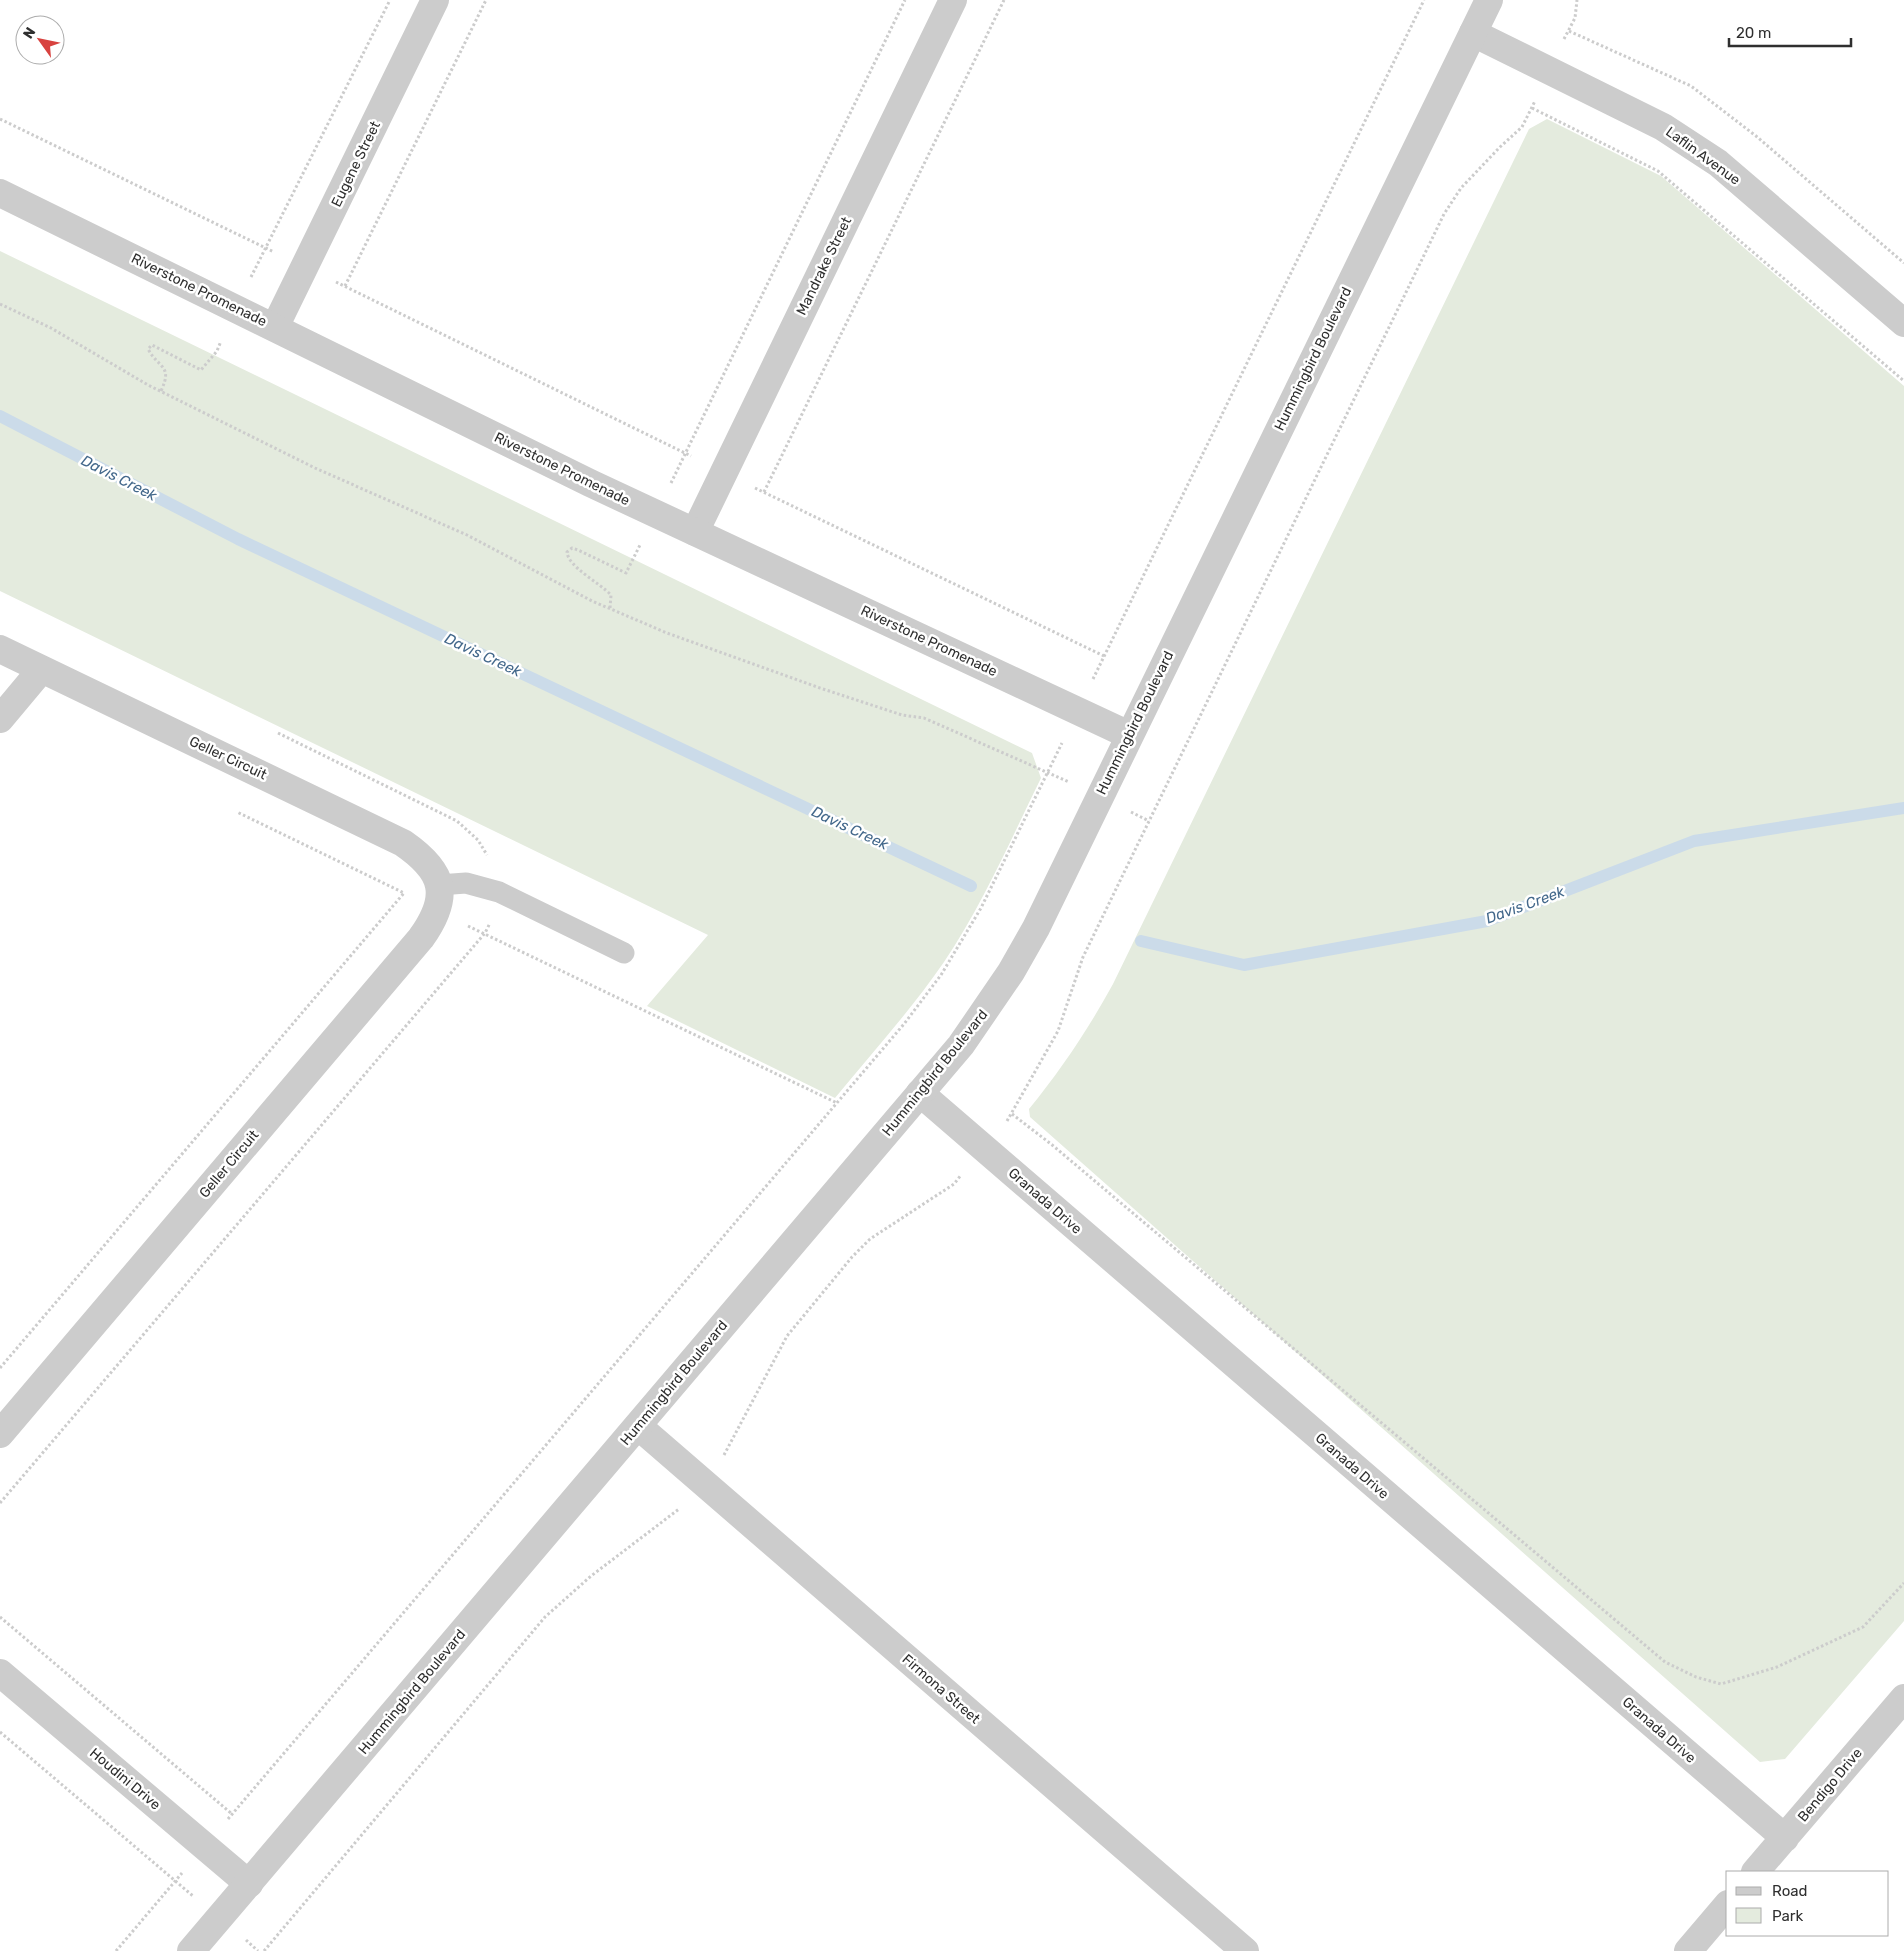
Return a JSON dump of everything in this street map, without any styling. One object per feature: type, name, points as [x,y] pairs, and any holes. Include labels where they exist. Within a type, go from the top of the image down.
[{"type":"street","name":"Eugene Street","points":[[275,327],[435,0]]},
{"type":"street","name":"Mandrake Street","points":[[694,532],[954,0]]},
{"type":"street","name":"Hummingbird Boulevard","points":[[192,1951],[961,1045],[1011,972],[1036,928],[1489,0]]},
{"type":"street","name":"Laflin Avenue","points":[[1473,33],[1662,127],[1718,164],[1904,324]]},
{"type":"street","name":"Riverstone Promenade","points":[[0,192],[655,514],[1129,735]]},
{"type":"street","name":"Geller Circuit","points":[[0,649],[403,843],[426,861],[434,872],[439,885],[437,913],[421,938],[0,1434]]},
{"type":"street","points":[[0,719],[41,670]]},
{"type":"street","name":"Granada Drive","points":[[920,1094],[1784,1838]]},
{"type":"street","name":"Firmona Street","points":[[638,1426],[1244,1951]]},
{"type":"street","name":"Houdini Drive","points":[[0,1673],[249,1884]]},
{"type":"street","name":"Bendigo Drive","points":[[1756,1871],[1904,1698]]},
{"type":"street","points":[[1688,1951],[1726,1906]]},
{"type":"lane","points":[[439,885],[466,883],[499,892],[624,953]]},
{"type":"path","points":[[265,248],[390,0]]},
{"type":"path","points":[[345,286],[486,0]]},
{"type":"path","points":[[610,608],[611,595],[600,584],[572,564],[567,559],[567,552],[572,548],[578,550],[626,573],[686,454],[905,0]]},
{"type":"path","points":[[764,492],[1004,0]]},
{"type":"path","points":[[116,1951],[904,1024],[955,953],[1001,870],[1424,0]]},
{"type":"path","points":[[1574,18],[1577,0]]},
{"type":"path","points":[[1532,108],[1658,171],[1904,381]]},
{"type":"path","points":[[0,119],[1104,656]]},
{"type":"path","points":[[1522,127],[1461,188],[1444,214],[1082,957],[1058,1030],[1012,1114],[1058,1150],[1665,1662],[1696,1677],[1721,1684],[1777,1667],[1863,1627],[1904,1582]]},
{"type":"path","points":[[0,304],[51,328],[148,385],[316,468],[467,535],[610,608],[668,634],[902,715],[924,718],[1048,772]]},
{"type":"path","points":[[237,812],[404,892],[437,913],[485,933],[836,1103]]},
{"type":"path","points":[[0,1368],[404,892]]},
{"type":"path","points":[[0,1503],[485,933]]},
{"type":"path","points":[[729,1450],[773,1359],[787,1336],[846,1263],[870,1239],[954,1184]]},
{"type":"path","points":[[264,1951],[545,1617],[591,1576],[674,1514]]},
{"type":"path","points":[[0,1617],[232,1814]]},
{"type":"path","points":[[0,1732],[258,1951]]},
{"type":"green space","points":[[1547,119],[1661,176],[1904,386],[1904,1621],[1785,1759],[1760,1762],[1030,1117],[1029,1109],[1074,1048],[1113,984],[1529,129]]},
{"type":"green space","points":[[0,251],[1032,753],[1041,778],[996,871],[958,940],[918,997],[835,1098],[647,1006],[708,935],[0,591]]},
{"type":"waterway","name":"Davis Creek","points":[[0,416],[238,539],[971,886]]},
{"type":"waterway","name":"Davis Creek","points":[[1141,941],[1244,965],[1487,921],[1694,841],[1904,808]]}]
